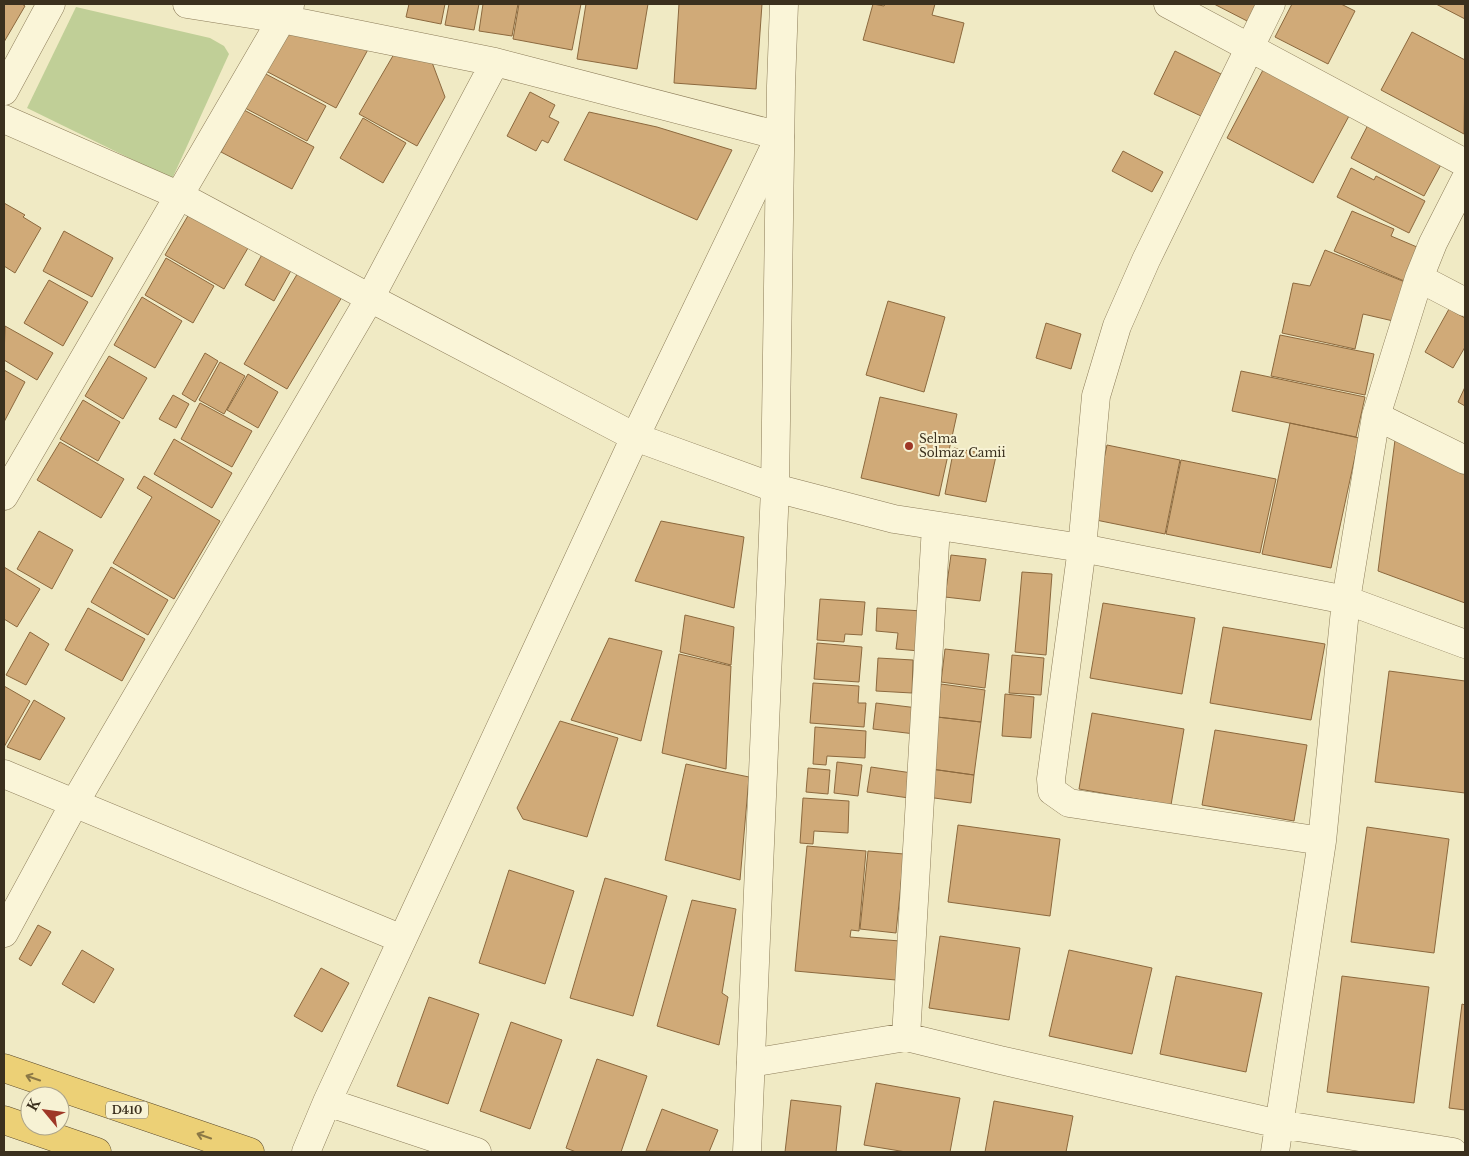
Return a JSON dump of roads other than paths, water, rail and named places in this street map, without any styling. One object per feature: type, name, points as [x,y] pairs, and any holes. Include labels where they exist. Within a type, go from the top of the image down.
[{"type":"highway","name":"D410","points":[[4,1068],[250,1152]]},
{"type":"highway","points":[[4,1120],[97,1152]]},
{"type":"street","points":[[4,91],[51,4]]},
{"type":"street","points":[[187,4],[286,11],[496,62],[780,136]]},
{"type":"street","points":[[747,1152],[775,488],[780,136],[784,4]]},
{"type":"street","points":[[1168,4],[1465,163]]},
{"type":"street","points":[[1271,4],[1146,260],[1117,326],[1096,396],[1082,548],[1052,791],[1069,803],[1092,808],[1322,841]]},
{"type":"street","points":[[4,496],[286,11]]},
{"type":"street","points":[[4,933],[74,804],[370,298],[496,62]]},
{"type":"street","points":[[4,119],[180,196],[636,437],[775,488],[894,519],[1082,548],[1346,600],[1465,644]]},
{"type":"street","points":[[306,1152],[402,939],[636,437],[780,136]]},
{"type":"street","points":[[1276,1152],[1322,841],[1346,600],[1376,416],[1419,278],[1433,243],[1465,180]]},
{"type":"street","points":[[1419,278],[1465,302]]},
{"type":"street","points":[[1376,416],[1465,460]]},
{"type":"street","points":[[906,1037],[936,526]]},
{"type":"street","points":[[4,774],[402,939]]},
{"type":"street","points":[[751,1063],[906,1037],[1279,1124],[1453,1152]]},
{"type":"street","points":[[327,1102],[477,1152]]},
{"type":"place","name":"Selma Solmaz Camii","points":[[909,446]]}]
